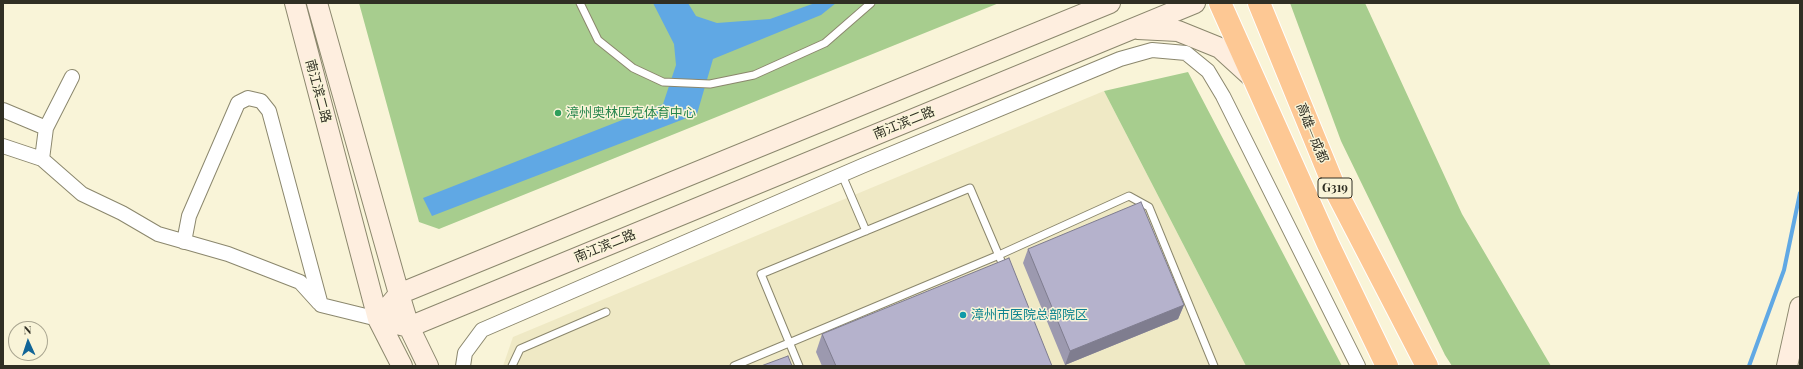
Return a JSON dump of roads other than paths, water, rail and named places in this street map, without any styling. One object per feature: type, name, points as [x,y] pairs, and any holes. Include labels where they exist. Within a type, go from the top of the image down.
[{"type":"highway","name":"G319","points":[[1220,3],[1328,244],[1387,366]]},
{"type":"highway","name":"高雄—成都","points":[[1259,3],[1336,191],[1427,366]]},
{"type":"street","name":"南江滨二路","points":[[295,3],[378,319],[402,366]]},
{"type":"street","name":"南江滨二路","points":[[317,3],[409,327],[428,366]]},
{"type":"street","points":[[378,319],[399,294],[1110,3]]},
{"type":"street","name":"南江滨二路","points":[[409,327],[1195,3]]},
{"type":"street","name":"南江滨二路","points":[[1132,28],[1178,31],[1220,48],[1254,78]]},
{"type":"street","points":[[463,366],[465,353],[482,330],[842,175],[1120,59],[1152,50],[1186,53],[1208,71],[1223,96],[1358,366]]},
{"type":"street","points":[[42,159],[46,128],[72,77]]},
{"type":"street","points":[[184,242],[189,216],[238,103],[248,98],[261,101],[269,111],[321,305]]},
{"type":"street","points":[[3,110],[46,128]]},
{"type":"street","points":[[3,146],[42,159],[82,194],[122,213],[158,234],[228,254],[300,282],[321,305],[409,327]]},
{"type":"street","points":[[1787,366],[1799,313]]},
{"type":"lane","points":[[580,3],[598,40],[633,68],[663,82],[710,84],[754,74],[825,43],[871,3]]},
{"type":"lane","points":[[842,175],[866,231]]},
{"type":"lane","points":[[799,366],[761,274],[970,188],[1008,278]]},
{"type":"lane","points":[[734,366],[999,255],[1129,196],[1149,207],[1214,366]]},
{"type":"lane","points":[[512,366],[520,349],[606,312]]},
{"type":"water","points":[[653,3],[688,3],[696,16],[717,23],[770,19],[815,3],[836,3],[821,15],[713,59],[697,114],[432,216],[423,198],[663,104],[676,65],[674,44]]},
{"type":"waterway","points":[[1749,366],[1784,270],[1800,193]]},
{"type":"place","name":"漳州奥林匹克体育中心","points":[[558,113]]},
{"type":"place","name":"漳州市医院总部院区","points":[[963,315]]}]
